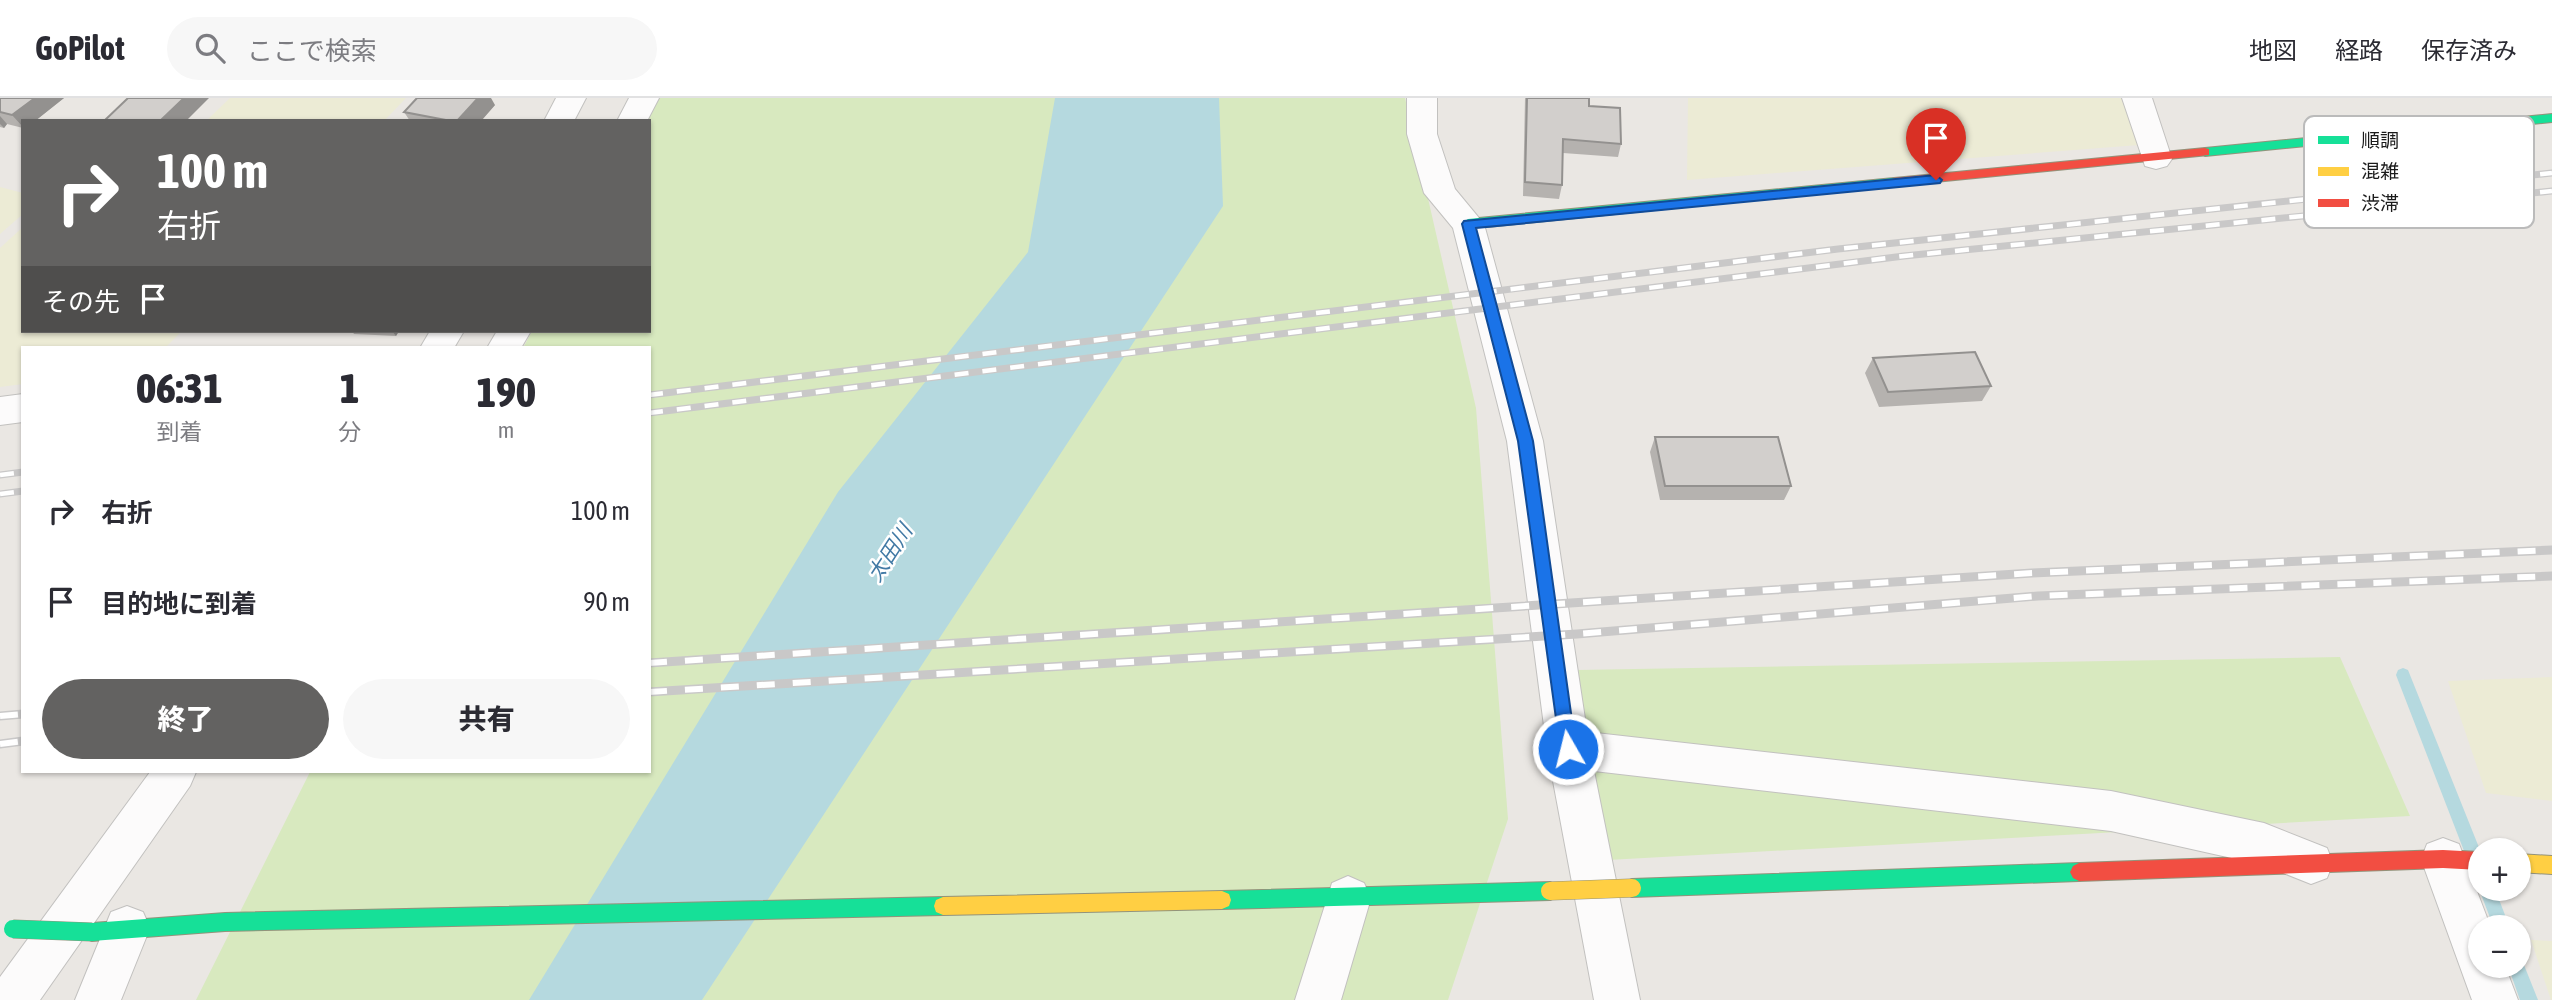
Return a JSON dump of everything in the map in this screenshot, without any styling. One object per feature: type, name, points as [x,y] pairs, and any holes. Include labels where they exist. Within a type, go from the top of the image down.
[{"type":"street","points":[[560,119],[571,98]]},
{"type":"street","points":[[633,119],[644,98]]},
{"type":"street","points":[[1422,98],[1422,134],[1440,193],[1468,224],[1525,441],[1568,749],[1617,1000]]},
{"type":"street","points":[[2137,98],[2156,159]]},
{"type":"street","points":[[2534,120],[2552,118]]},
{"type":"street","points":[[1468,224],[2304,144]]},
{"type":"street","points":[[0,411],[21,408]]},
{"type":"street","points":[[1568,749],[2111,811],[2264,844],[2311,863]]},
{"type":"street","points":[[12,1000],[173,773]]},
{"type":"street","points":[[6,930],[109,930],[225,922],[1338,898],[2311,863],[2462,860],[2472,915]]},
{"type":"street","points":[[2531,864],[2552,865]]},
{"type":"street","points":[[1318,1000],[1338,898]]},
{"type":"street","points":[[99,1000],[109,930]]},
{"type":"street","points":[[2487,978],[2495,1000]]},
{"type":"green space","points":[[230,98],[406,98],[386,119],[208,119]]},
{"type":"green space","points":[[649,98],[1405,98],[1476,408],[1508,819],[1448,1000],[196,1000],[310,773],[651,773],[651,346],[524,346],[531,333],[651,333],[651,119],[638,119]]},
{"type":"green space","points":[[1688,98],[2137,98],[2152,144],[1687,180]]},
{"type":"green space","points":[[0,187],[21,192],[21,216],[0,234]]},
{"type":"green space","points":[[21,229],[21,333],[180,333],[167,346],[21,346],[21,384],[0,387],[0,248]]},
{"type":"green space","points":[[2340,657],[2410,816],[1608,860],[1577,670]]},
{"type":"green space","points":[[2552,677],[2552,801],[2486,793],[2448,681]]},
{"type":"green space","points":[[2531,940],[2552,941],[2551,1000]]},
{"type":"water","name":"太田川","points":[[1055,98],[1219,98],[1223,206],[702,1000],[529,1000],[838,492],[1028,252]]},
{"type":"building","points":[[0,98],[35,98],[12,115],[0,112]]},
{"type":"building","points":[[128,98],[184,98],[162,119],[106,119]]},
{"type":"building","points":[[417,98],[478,98],[459,119],[441,119],[404,112]]},
{"type":"building","points":[[1527,98],[1589,98],[1589,106],[1620,108],[1621,144],[1563,139],[1562,185],[1525,182]]},
{"type":"building","points":[[1975,352],[1991,386],[1888,392],[1873,358]]},
{"type":"building","points":[[1655,437],[1778,437],[1791,486],[1665,486]]},
{"type":"waterway","points":[[2403,675],[2468,841]]},
{"type":"waterway","points":[[2492,901],[2497,915]]},
{"type":"waterway","points":[[2521,978],[2529,1000]]},
{"type":"railway","points":[[2534,175],[2552,173]]},
{"type":"railway","points":[[2534,193],[2552,191]]},
{"type":"railway","points":[[651,395],[1838,249],[2304,199]]},
{"type":"railway","points":[[651,413],[1904,256],[2304,216]]},
{"type":"railway","points":[[0,475],[21,472]]},
{"type":"railway","points":[[0,494],[21,491]]},
{"type":"railway","points":[[651,663],[2032,573],[2552,550]]},
{"type":"railway","points":[[651,692],[1577,634],[2038,596],[2552,576]]},
{"type":"railway","points":[[0,716],[21,714]]},
{"type":"railway","points":[[0,744],[21,741]]},
{"type":"traffic: fast","points":[[2534,120],[2552,118]]},
{"type":"traffic: fast","points":[[2205,152],[2304,142]]},
{"type":"traffic: fast","points":[[1468,224],[1894,182]]},
{"type":"traffic: fast","points":[[1632,888],[2079,872]]},
{"type":"traffic: fast","points":[[1222,900],[1550,891]]},
{"type":"traffic: fast","points":[[92,932],[225,922],[943,906]]},
{"type":"traffic: fast","points":[[13,929],[92,932]]},
{"type":"traffic: slow","points":[[2531,864],[2552,865]]},
{"type":"traffic: slow","points":[[1550,891],[1632,888]]},
{"type":"traffic: slow","points":[[943,906],[1222,900]]},
{"type":"traffic: jam","points":[[1894,182],[2205,152]]},
{"type":"traffic: jam","points":[[2079,872],[2468,860]]},
{"type":"route","points":[[1568,749],[1525,441],[1468,224],[1936,180]]}]
